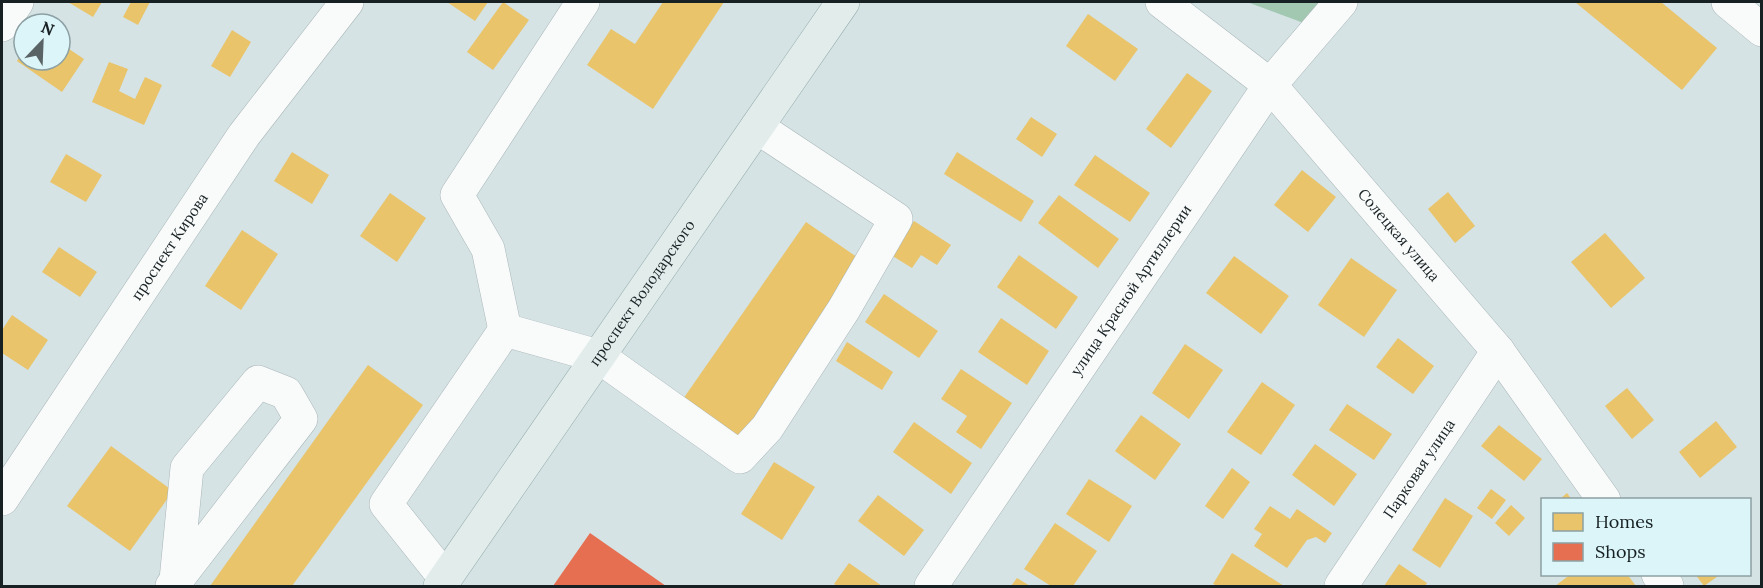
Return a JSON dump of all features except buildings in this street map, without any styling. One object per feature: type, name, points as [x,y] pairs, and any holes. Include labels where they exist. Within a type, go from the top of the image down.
[{"type":"main road","name":"проспект Володарского","points":[[447,584],[598,356],[843,2]]},
{"type":"street","points":[[2,25],[17,2]]},
{"type":"street","name":"проспект Кирова","points":[[2,499],[244,135],[346,2]]},
{"type":"street","points":[[447,584],[386,504],[505,330],[488,249],[457,195],[584,2]]},
{"type":"street","name":"Солецкая улица","points":[[1162,2],[1270,85],[1498,351],[1603,498]]},
{"type":"street","name":"улица Красной Артиллерии","points":[[931,586],[1270,85],[1341,2]]},
{"type":"street","points":[[1728,2],[1761,30]]},
{"type":"street","points":[[505,330],[598,356],[740,457],[767,428],[844,309],[896,219],[756,127]]},
{"type":"street","name":"Парковая улица","points":[[1341,586],[1498,351]]},
{"type":"street","points":[[258,382],[286,393],[301,419],[174,583],[188,468],[258,382]]},
{"type":"green space","points":[[1247,2],[1321,2],[1309,25]]}]
